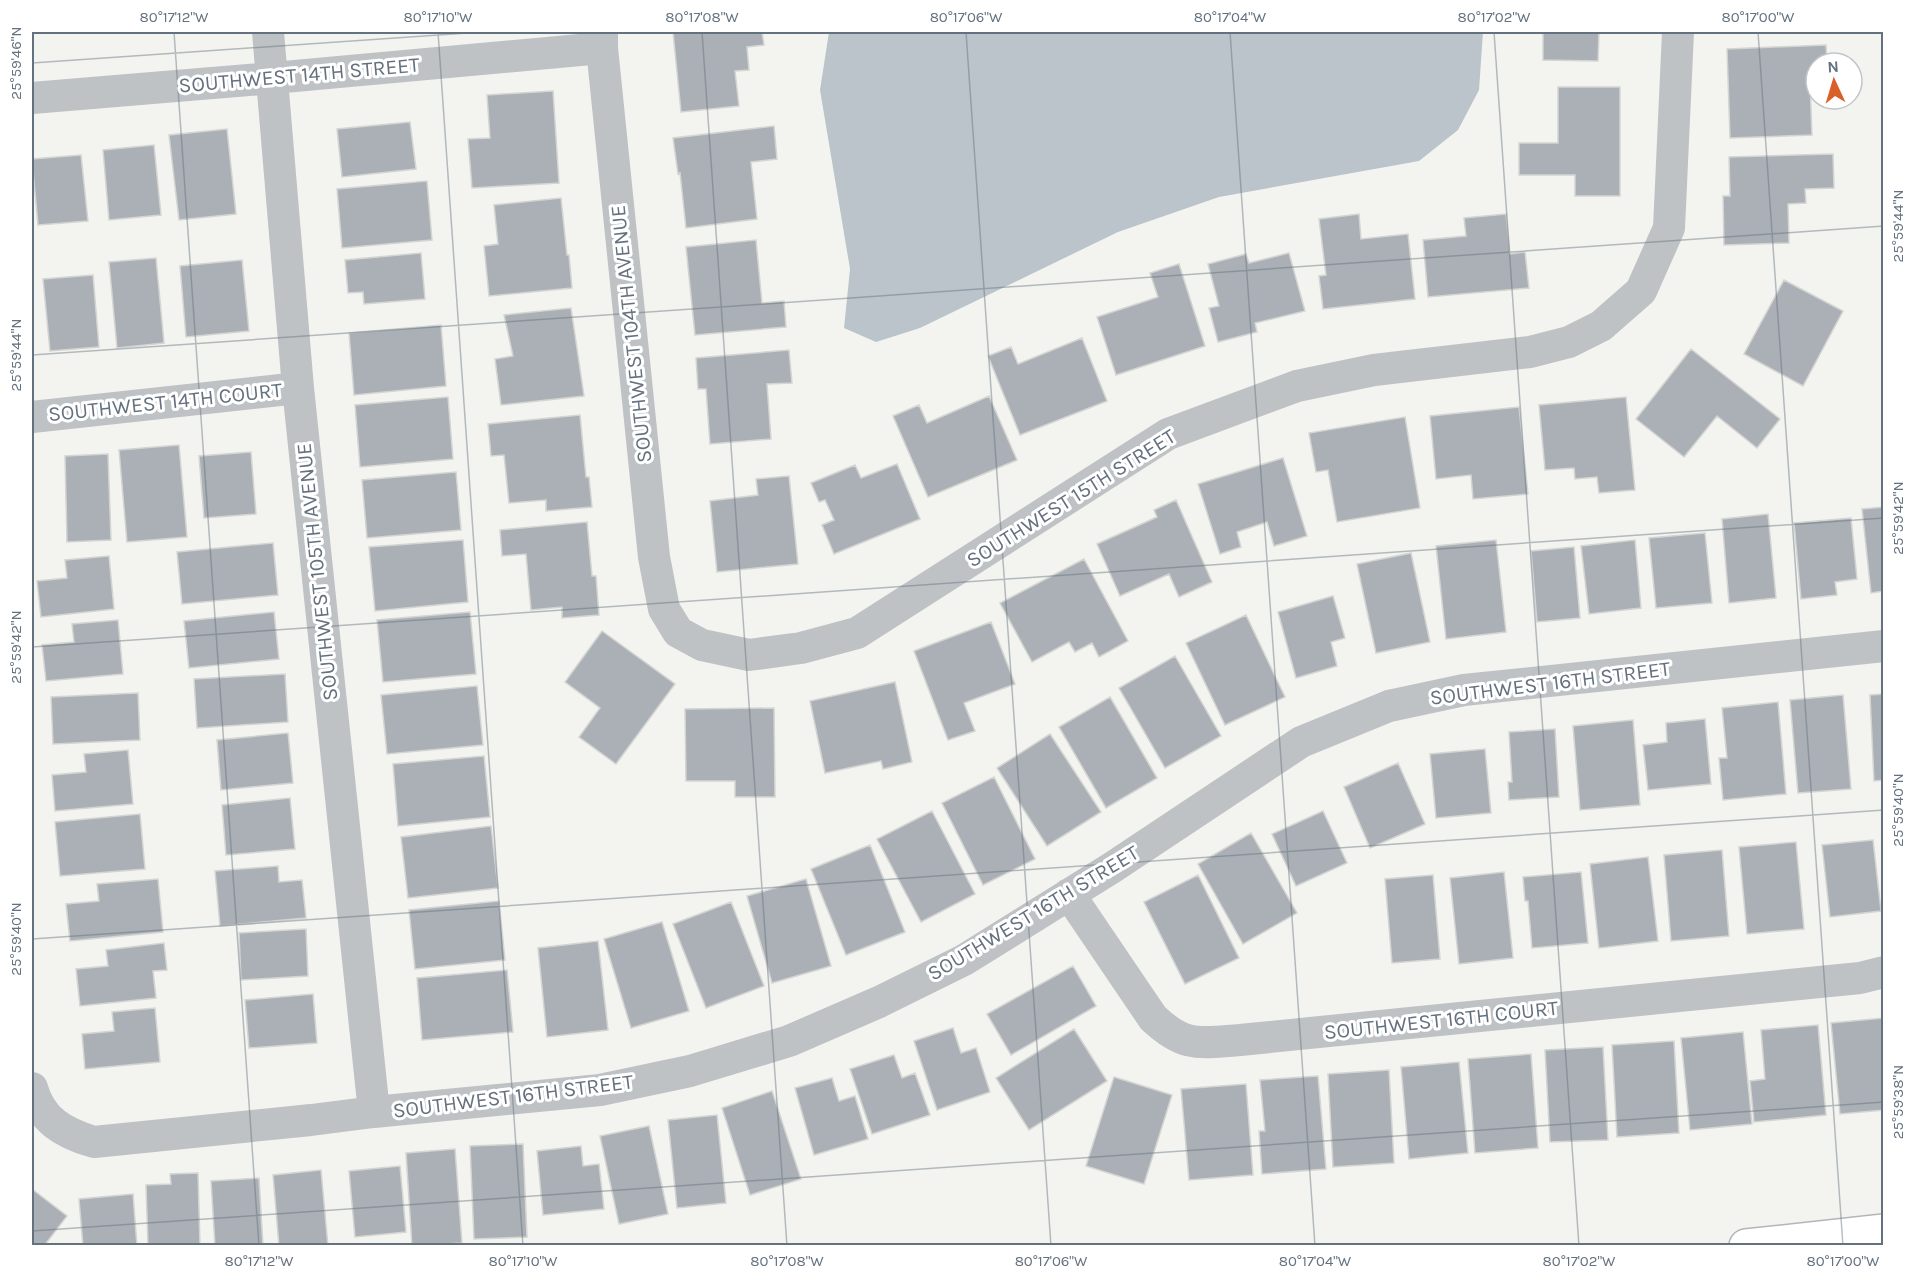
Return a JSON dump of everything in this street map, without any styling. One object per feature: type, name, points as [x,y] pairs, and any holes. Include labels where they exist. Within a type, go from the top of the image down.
[{"type":"main road","points":[[1746,1245],[1884,1231]]},
{"type":"street","name":"SOUTHWEST 105TH AVENUE","points":[[268,32],[298,388],[374,1112]]},
{"type":"street","name":"SOUTHWEST 15TH STREET","points":[[678,632],[702,645],[749,655],[801,648],[857,633],[1168,434],[1298,386],[1374,370],[1530,352],[1569,342],[1601,326],[1641,291],[1669,228],[1678,32]]},
{"type":"street","name":"SOUTHWEST 14TH STREET","points":[[32,98],[273,78],[602,40]]},
{"type":"street","name":"SOUTHWEST 104TH AVENUE","points":[[602,40],[654,557],[664,609],[678,632]]},
{"type":"street","name":"SOUTHWEST 14TH COURT","points":[[32,417],[298,388]]},
{"type":"street","name":"SOUTHWEST 16TH STREET","points":[[32,1088],[37,1105],[58,1126],[77,1137],[94,1142],[600,1090],[690,1071],[789,1041],[879,1002],[964,960],[1301,742],[1389,706],[1464,690],[1884,646]]},
{"type":"street","name":"SOUTHWEST 16TH COURT","points":[[1069,894],[1152,1018],[1168,1032],[1188,1042],[1240,1040],[1860,978],[1884,972]]},
{"type":"shaded area","points":[[829,32],[1483,32],[1479,90],[1458,130],[1419,161],[1219,197],[1118,232],[920,328],[876,342],[844,328],[850,269],[820,90]]},
{"type":"building","points":[[673,32],[762,32],[764,45],[747,47],[749,70],[735,71],[739,106],[681,112]]},
{"type":"building","points":[[1543,32],[1599,32],[1598,61],[1543,60]]},
{"type":"building","points":[[1826,45],[1826,51],[1804,51],[1804,111],[1811,111],[1812,135],[1730,138],[1727,49]]},
{"type":"building","points":[[1558,87],[1620,87],[1620,196],[1575,196],[1575,175],[1519,175],[1519,143],[1558,143]]},
{"type":"building","points":[[553,91],[559,183],[472,188],[468,139],[490,138],[487,95]]},
{"type":"building","points":[[410,122],[416,169],[342,177],[337,129]]},
{"type":"building","points":[[774,126],[777,159],[751,162],[757,219],[686,228],[680,173],[678,174],[673,138]]},
{"type":"building","points":[[227,129],[236,214],[179,220],[169,135]]},
{"type":"building","points":[[154,145],[161,215],[109,220],[103,150]]},
{"type":"building","points":[[1833,154],[1834,188],[1805,189],[1806,203],[1788,204],[1789,243],[1724,245],[1723,196],[1730,196],[1729,157]]},
{"type":"building","points":[[81,155],[88,221],[38,225],[32,159]]},
{"type":"building","points":[[427,181],[432,240],[342,248],[337,189]]},
{"type":"building","points":[[561,198],[572,288],[489,296],[484,246],[498,244],[494,205]]},
{"type":"building","points":[[1359,214],[1361,239],[1408,234],[1415,299],[1323,309],[1319,276],[1326,275],[1319,219]]},
{"type":"building","points":[[1506,214],[1510,254],[1525,252],[1529,288],[1428,297],[1423,240],[1466,236],[1464,218]]},
{"type":"building","points":[[756,240],[762,303],[784,301],[786,327],[695,335],[686,247]]},
{"type":"building","points":[[421,253],[425,299],[364,304],[363,292],[348,293],[345,260]]},
{"type":"building","points":[[1289,253],[1305,311],[1255,323],[1257,332],[1218,342],[1209,308],[1219,306],[1208,264],[1246,254],[1249,263]]},
{"type":"building","points":[[156,258],[164,343],[117,348],[109,262]]},
{"type":"building","points":[[242,260],[249,331],[186,337],[180,266]]},
{"type":"building","points":[[1179,264],[1205,346],[1116,375],[1097,317],[1158,297],[1150,273]]},
{"type":"building","points":[[93,275],[99,347],[50,351],[43,279]]},
{"type":"building","points":[[1784,280],[1843,311],[1803,386],[1744,354]]},
{"type":"building","points":[[571,308],[584,396],[501,405],[495,359],[513,356],[504,315]]},
{"type":"building","points":[[441,325],[446,386],[354,395],[349,333]]},
{"type":"building","points":[[1082,338],[1107,401],[1020,435],[988,356],[1011,347],[1018,364]]},
{"type":"building","points":[[1691,349],[1780,419],[1757,448],[1717,416],[1684,457],[1636,419]]},
{"type":"building","points":[[789,350],[792,383],[767,384],[771,439],[710,444],[706,389],[698,389],[696,358]]},
{"type":"building","points":[[989,396],[1017,460],[928,497],[893,416],[919,405],[927,423]]},
{"type":"building","points":[[448,397],[453,459],[360,467],[355,405]]},
{"type":"building","points":[[1626,397],[1635,490],[1599,493],[1597,477],[1575,479],[1574,468],[1545,470],[1539,405]]},
{"type":"building","points":[[1519,407],[1528,494],[1473,499],[1471,475],[1436,479],[1430,416]]},
{"type":"building","points":[[580,415],[586,477],[589,477],[592,507],[546,511],[546,500],[509,503],[504,455],[491,456],[488,424]]},
{"type":"building","points":[[1405,417],[1420,508],[1337,522],[1328,470],[1316,472],[1309,433]]},
{"type":"building","points":[[179,445],[187,537],[127,542],[119,450]]},
{"type":"building","points":[[251,452],[256,514],[204,518],[199,456]]},
{"type":"building","points":[[108,454],[111,540],[67,542],[65,456]]},
{"type":"building","points":[[1283,458],[1307,536],[1274,546],[1267,522],[1237,532],[1241,547],[1220,554],[1198,484]]},
{"type":"building","points":[[897,464],[920,519],[834,554],[822,525],[834,520],[825,500],[819,502],[811,483],[855,465],[861,478]]},
{"type":"building","points":[[456,472],[461,530],[367,538],[362,480]]},
{"type":"building","points":[[789,476],[798,564],[717,572],[710,501],[758,495],[756,479]]},
{"type":"building","points":[[1176,500],[1212,582],[1179,597],[1169,574],[1120,596],[1097,544],[1157,517],[1154,510]]},
{"type":"building","points":[[1884,507],[1884,591],[1871,593],[1862,509]]},
{"type":"building","points":[[1768,514],[1776,598],[1729,603],[1722,519]]},
{"type":"building","points":[[1851,518],[1857,579],[1835,582],[1837,595],[1801,599],[1794,523]]},
{"type":"building","points":[[587,522],[592,576],[596,576],[599,615],[562,618],[562,607],[531,610],[526,554],[502,556],[500,530]]},
{"type":"building","points":[[1705,533],[1712,603],[1656,608],[1649,538]]},
{"type":"building","points":[[463,540],[468,602],[375,611],[369,547]]},
{"type":"building","points":[[1496,540],[1506,632],[1446,639],[1436,546]]},
{"type":"building","points":[[1635,540],[1641,608],[1589,614],[1581,546]]},
{"type":"building","points":[[273,543],[278,595],[182,604],[177,552]]},
{"type":"building","points":[[1574,547],[1580,618],[1537,622],[1531,551]]},
{"type":"building","points":[[1411,553],[1430,642],[1376,653],[1357,564]]},
{"type":"building","points":[[109,556],[114,609],[41,617],[37,581],[67,578],[65,560]]},
{"type":"building","points":[[1084,559],[1128,641],[1099,657],[1092,643],[1075,652],[1069,642],[1032,662],[1000,603]]},
{"type":"building","points":[[1333,596],[1345,638],[1331,642],[1337,666],[1296,678],[1278,612]]},
{"type":"building","points":[[274,612],[279,659],[189,668],[184,621]]},
{"type":"building","points":[[470,612],[476,674],[383,682],[377,620]]},
{"type":"building","points":[[1246,615],[1285,697],[1225,725],[1186,643]]},
{"type":"building","points":[[118,620],[123,674],[46,681],[42,645],[74,642],[72,624]]},
{"type":"building","points":[[991,622],[1015,684],[964,703],[975,731],[948,740],[914,651]]},
{"type":"building","points":[[602,631],[675,684],[616,764],[579,737],[600,708],[565,682]]},
{"type":"building","points":[[1175,656],[1221,736],[1165,768],[1119,688]]},
{"type":"building","points":[[285,674],[288,722],[197,728],[194,679]]},
{"type":"building","points":[[895,682],[912,762],[883,769],[881,761],[825,773],[810,701]]},
{"type":"building","points":[[477,686],[483,745],[387,754],[381,695]]},
{"type":"building","points":[[138,693],[140,740],[53,744],[51,697]]},
{"type":"building","points":[[1884,694],[1884,780],[1874,781],[1870,695]]},
{"type":"building","points":[[1843,695],[1851,789],[1798,793],[1790,700]]},
{"type":"building","points":[[1110,697],[1157,778],[1106,808],[1059,727]]},
{"type":"building","points":[[1778,702],[1786,794],[1723,800],[1719,758],[1727,758],[1722,708]]},
{"type":"building","points":[[774,708],[775,797],[735,797],[735,781],[686,781],[685,709]]},
{"type":"building","points":[[1705,719],[1711,784],[1648,790],[1643,745],[1667,742],[1666,723]]},
{"type":"building","points":[[1633,720],[1640,805],[1580,810],[1573,726]]},
{"type":"building","points":[[1555,729],[1559,797],[1509,800],[1508,782],[1512,782],[1509,732]]},
{"type":"building","points":[[288,733],[293,783],[221,790],[217,740]]},
{"type":"building","points":[[1050,734],[1101,812],[1047,846],[997,768]]},
{"type":"building","points":[[1485,749],[1491,813],[1436,818],[1430,754]]},
{"type":"building","points":[[128,750],[133,804],[55,811],[52,775],[86,772],[84,754]]},
{"type":"building","points":[[484,756],[490,817],[398,826],[393,764]]},
{"type":"building","points":[[1398,763],[1425,824],[1370,848],[1344,787]]},
{"type":"building","points":[[994,777],[1035,859],[983,885],[942,803]]},
{"type":"building","points":[[290,798],[295,849],[226,855],[222,805]]},
{"type":"building","points":[[932,811],[975,894],[921,922],[877,839]]},
{"type":"building","points":[[1323,811],[1347,863],[1296,886],[1272,834]]},
{"type":"building","points":[[140,814],[145,869],[60,876],[55,822]]},
{"type":"building","points":[[491,826],[498,888],[408,898],[401,837]]},
{"type":"building","points":[[1251,833],[1297,913],[1243,944],[1198,864]]},
{"type":"building","points":[[1873,840],[1881,911],[1830,917],[1822,845]]},
{"type":"building","points":[[1796,842],[1804,929],[1747,934],[1739,847]]},
{"type":"building","points":[[870,845],[905,932],[846,955],[811,869]]},
{"type":"building","points":[[1722,850],[1729,936],[1671,941],[1664,855]]},
{"type":"building","points":[[1648,857],[1658,941],[1599,948],[1590,864]]},
{"type":"building","points":[[278,866],[279,882],[302,880],[306,918],[220,926],[215,871]]},
{"type":"building","points":[[1504,872],[1513,958],[1459,964],[1450,878]]},
{"type":"building","points":[[1581,872],[1588,943],[1532,948],[1528,901],[1525,901],[1523,877]]},
{"type":"building","points":[[1198,875],[1239,958],[1185,984],[1144,902]]},
{"type":"building","points":[[1433,875],[1440,959],[1392,963],[1385,879]]},
{"type":"building","points":[[158,879],[163,932],[70,941],[66,904],[99,901],[97,884]]},
{"type":"building","points":[[806,879],[831,966],[772,983],[747,896]]},
{"type":"building","points":[[499,901],[505,960],[415,969],[409,910]]},
{"type":"building","points":[[731,902],[764,986],[706,1008],[673,924]]},
{"type":"building","points":[[662,922],[689,1011],[631,1028],[604,939]]},
{"type":"building","points":[[306,929],[308,976],[241,980],[239,933]]},
{"type":"building","points":[[598,941],[608,1030],[547,1037],[538,948]]},
{"type":"building","points":[[164,943],[167,970],[153,971],[156,998],[80,1006],[76,969],[108,966],[106,950]]},
{"type":"building","points":[[1073,966],[1096,1006],[1011,1055],[987,1014]]},
{"type":"building","points":[[507,970],[513,1032],[422,1040],[417,978]]},
{"type":"building","points":[[313,994],[317,1043],[249,1048],[245,1000]]},
{"type":"building","points":[[155,1008],[160,1062],[85,1069],[82,1034],[114,1031],[112,1012]]},
{"type":"building","points":[[1884,1018],[1884,1110],[1840,1114],[1831,1023]]},
{"type":"building","points":[[1818,1025],[1826,1115],[1754,1122],[1750,1081],[1765,1079],[1761,1030]]},
{"type":"building","points":[[953,1028],[961,1053],[976,1048],[990,1092],[937,1110],[914,1041]]},
{"type":"building","points":[[1074,1029],[1107,1081],[1029,1130],[996,1078]]},
{"type":"building","points":[[1743,1032],[1752,1124],[1690,1130],[1681,1038]]},
{"type":"building","points":[[1674,1041],[1679,1133],[1617,1137],[1612,1045]]},
{"type":"building","points":[[1603,1047],[1608,1140],[1550,1142],[1545,1050]]},
{"type":"building","points":[[1531,1054],[1538,1148],[1475,1153],[1468,1059]]},
{"type":"building","points":[[894,1055],[902,1078],[915,1073],[930,1115],[872,1134],[850,1069]]},
{"type":"building","points":[[1459,1062],[1468,1153],[1409,1159],[1401,1067]]},
{"type":"building","points":[[1389,1070],[1394,1163],[1333,1167],[1328,1074]]},
{"type":"building","points":[[1318,1076],[1326,1169],[1262,1174],[1259,1131],[1265,1131],[1260,1080]]},
{"type":"building","points":[[1114,1077],[1172,1095],[1144,1184],[1086,1166]]},
{"type":"building","points":[[832,1078],[839,1101],[855,1096],[868,1139],[814,1155],[795,1088]]},
{"type":"building","points":[[1246,1084],[1253,1175],[1189,1180],[1181,1089]]},
{"type":"building","points":[[772,1091],[801,1179],[750,1195],[722,1108]]},
{"type":"building","points":[[717,1115],[726,1203],[677,1208],[668,1120]]},
{"type":"building","points":[[649,1126],[668,1214],[619,1224],[600,1136]]},
{"type":"building","points":[[523,1144],[527,1237],[474,1239],[470,1146]]},
{"type":"building","points":[[581,1146],[583,1166],[599,1164],[604,1209],[543,1215],[537,1151]]},
{"type":"building","points":[[455,1149],[462,1243],[412,1246],[406,1153]]},
{"type":"building","points":[[400,1166],[406,1232],[355,1237],[349,1171]]},
{"type":"building","points":[[321,1170],[328,1246],[279,1246],[273,1175]]},
{"type":"building","points":[[198,1173],[200,1246],[148,1246],[146,1185],[171,1184],[170,1174]]},
{"type":"building","points":[[259,1178],[263,1246],[215,1246],[211,1181]]},
{"type":"building","points":[[32,1189],[67,1216],[44,1246],[32,1246]]},
{"type":"building","points":[[133,1194],[137,1246],[83,1246],[79,1199]]}]
